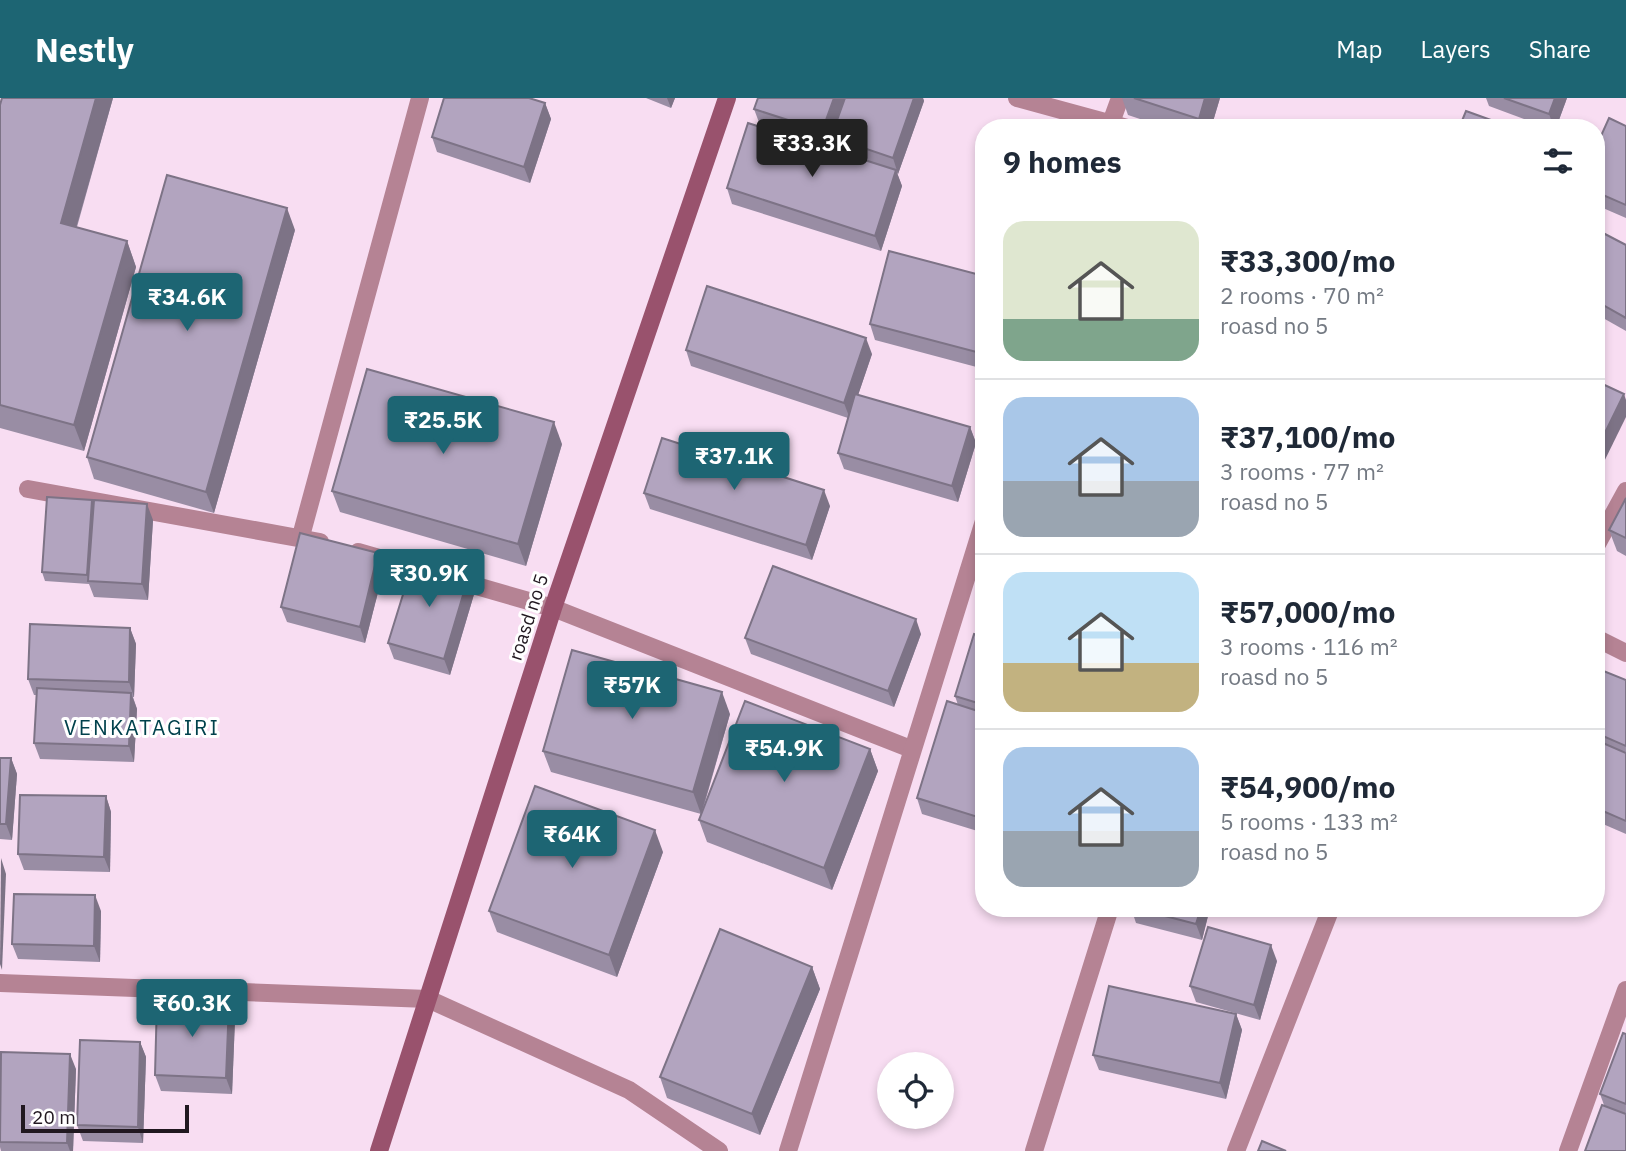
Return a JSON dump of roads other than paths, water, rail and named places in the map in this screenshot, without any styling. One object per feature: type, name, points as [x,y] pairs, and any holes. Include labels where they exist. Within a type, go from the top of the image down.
[{"type":"street","points":[[300,536],[420,98]]},
{"type":"street","name":"roasd no 5","points":[[379,1151],[553,608],[727,98]]},
{"type":"street","points":[[1017,98],[1091,119]]},
{"type":"street","points":[[1117,119],[1120,98]]},
{"type":"street","points":[[28,489],[300,536],[553,608],[911,749]]},
{"type":"street","points":[[1605,530],[1626,491]]},
{"type":"street","points":[[788,1151],[975,550]]},
{"type":"street","points":[[1605,642],[1626,653]]},
{"type":"street","points":[[1034,1151],[1107,917]]},
{"type":"street","points":[[1236,1151],[1327,917]]},
{"type":"street","points":[[0,983],[428,999],[629,1090],[719,1151]]},
{"type":"street","points":[[1568,1151],[1626,990]]},
{"type":"district","name":"VENKATAGIRI","points":[[142,727]]}]
